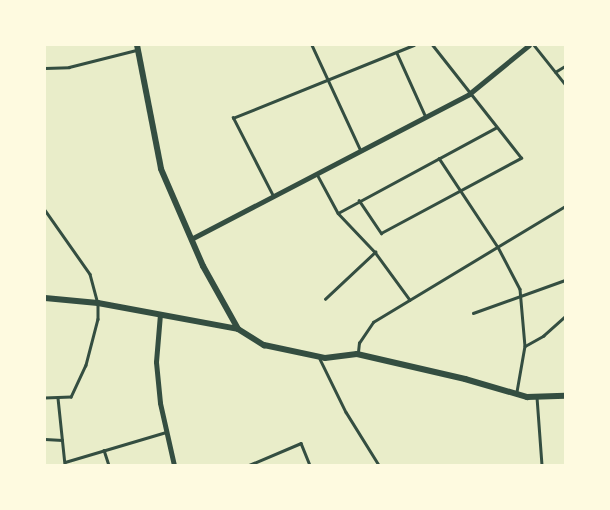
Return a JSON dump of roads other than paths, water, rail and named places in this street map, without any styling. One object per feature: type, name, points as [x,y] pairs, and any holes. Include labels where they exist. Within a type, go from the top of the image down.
[{"type":"street","points":[[191,239],[469,94],[528,45]]},
{"type":"street","points":[[138,47],[161,169],[191,239],[238,329]]},
{"type":"street","points":[[45,298],[98,303],[238,329],[264,345],[320,357],[358,354],[517,394],[537,397],[565,396]]},
{"type":"street","points":[[160,314],[156,362],[166,432],[174,465]]},
{"type":"lane","points":[[312,45],[361,151]]},
{"type":"lane","points":[[273,196],[233,118],[414,45]]},
{"type":"lane","points":[[360,200],[381,233],[521,158],[432,45]]},
{"type":"lane","points":[[534,45],[565,84]]},
{"type":"lane","points":[[45,68],[69,67],[138,47]]},
{"type":"lane","points":[[397,53],[426,117]]},
{"type":"lane","points":[[555,72],[565,66]]},
{"type":"lane","points":[[338,213],[496,128]]},
{"type":"lane","points":[[439,158],[498,247],[520,296],[526,346],[517,394]]},
{"type":"lane","points":[[317,174],[338,213],[376,252],[410,300]]},
{"type":"lane","points":[[358,354],[359,342],[374,322],[565,206]]},
{"type":"lane","points":[[45,210],[90,274],[98,303],[98,320],[79,384],[71,398],[45,398]]},
{"type":"lane","points":[[325,298],[376,252]]},
{"type":"lane","points":[[473,314],[565,280]]},
{"type":"lane","points":[[526,346],[543,336],[565,316]]},
{"type":"lane","points":[[320,357],[346,412],[379,465]]},
{"type":"lane","points":[[537,397],[542,465]]},
{"type":"lane","points":[[58,398],[65,463],[166,432]]},
{"type":"lane","points":[[45,439],[62,440]]},
{"type":"lane","points":[[249,465],[301,443],[310,465]]},
{"type":"lane","points":[[104,450],[109,465]]}]
